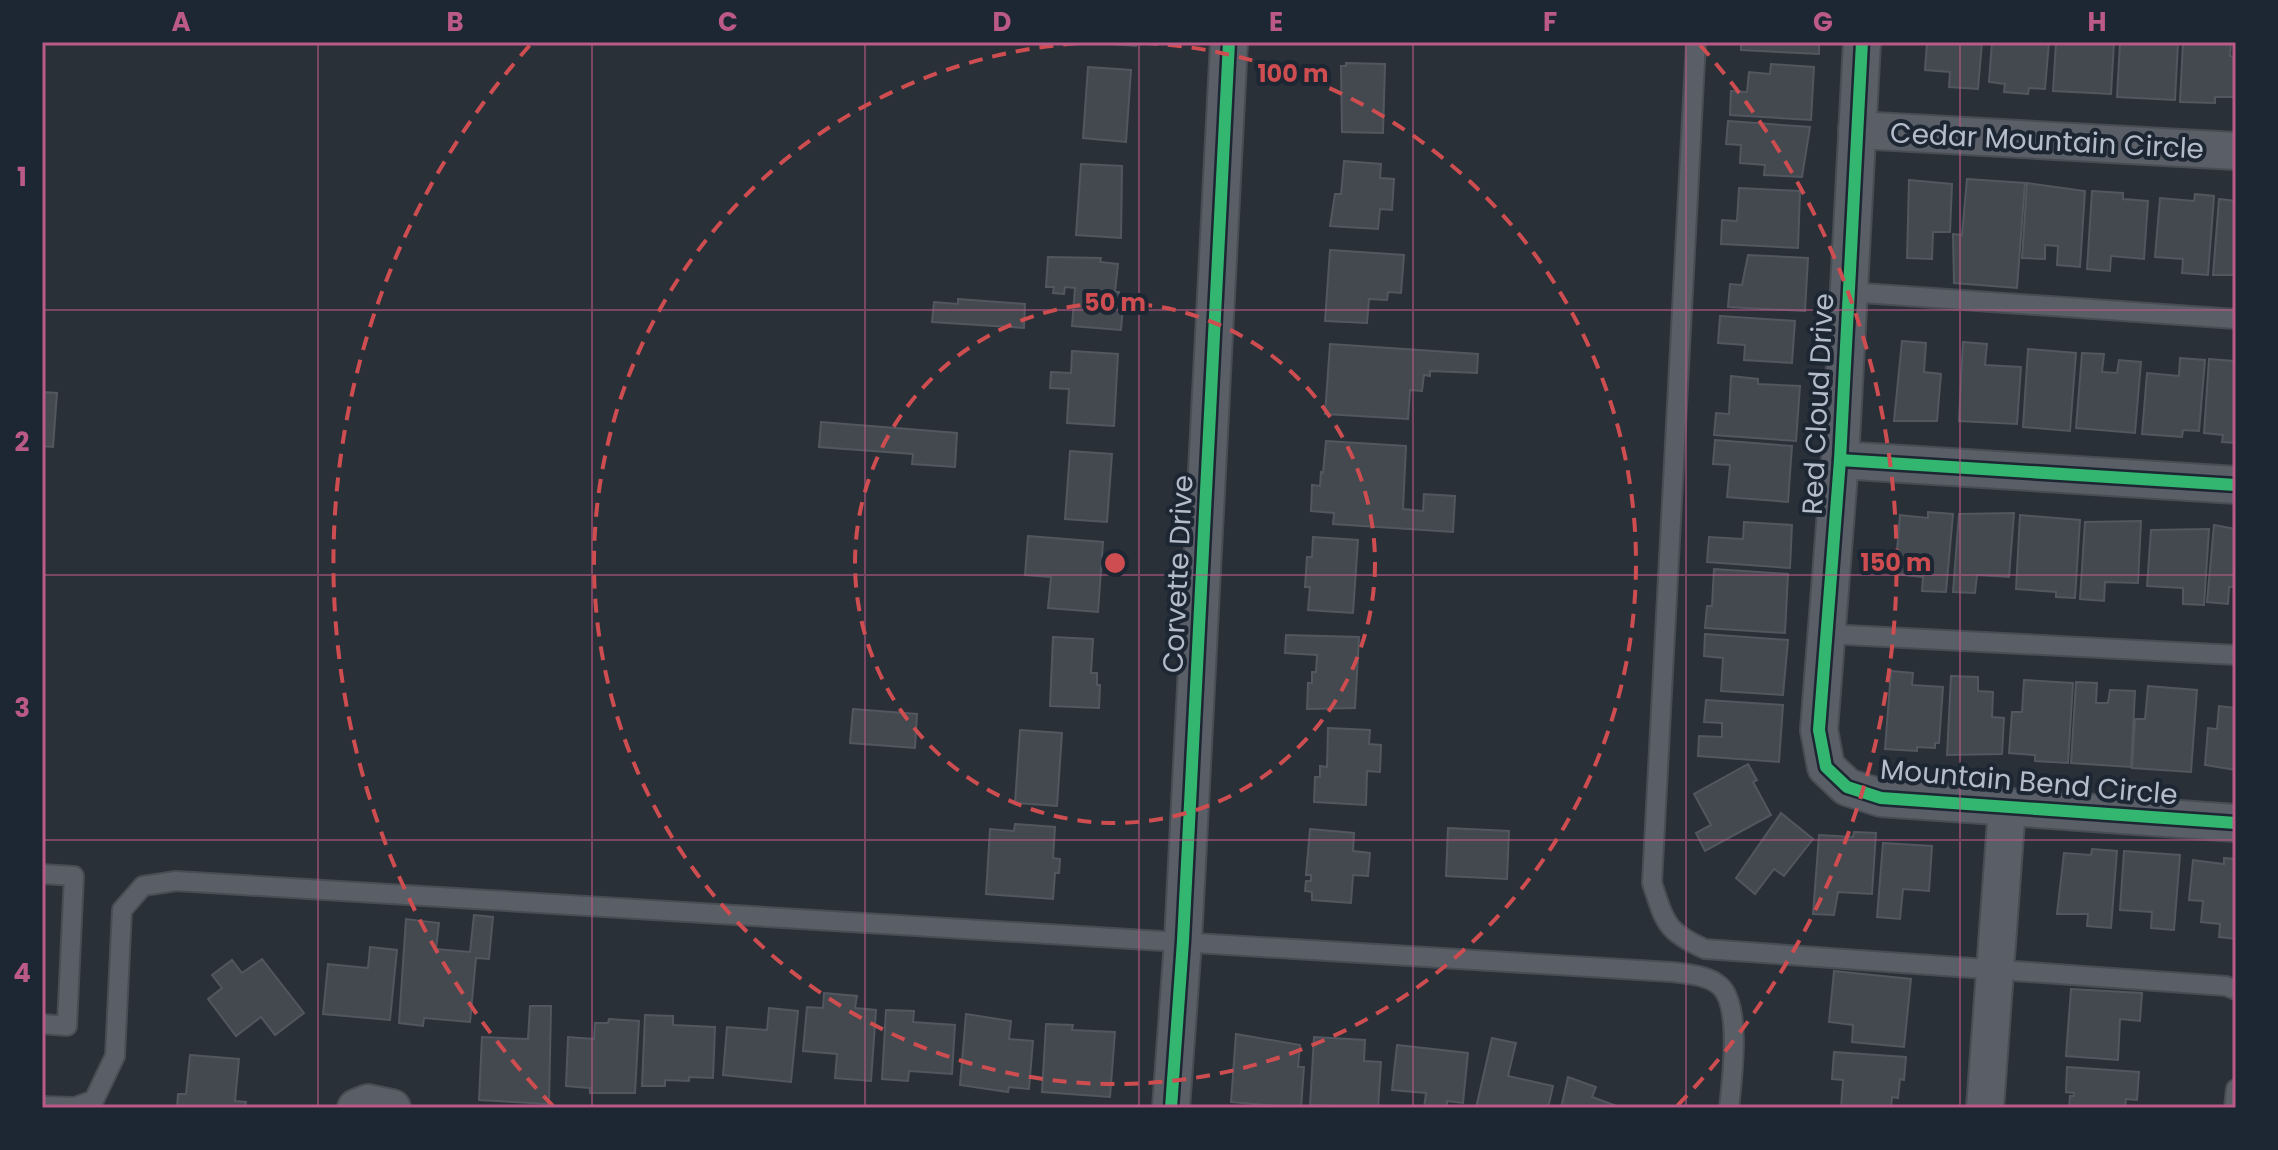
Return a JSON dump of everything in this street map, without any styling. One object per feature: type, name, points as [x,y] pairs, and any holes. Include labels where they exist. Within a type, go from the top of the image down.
[{"type":"street","name":"Corvette Drive","points":[[1171,1108],[1183,941],[1229,42]]},
{"type":"street","name":"Red Cloud Drive","points":[[1826,767],[1819,730],[1840,460],[1862,42]]},
{"type":"street","name":"Cedar Mountain Circle","points":[[1857,130],[2236,151]]},
{"type":"street","points":[[1840,460],[2236,485]]},
{"type":"street","name":"Mountain Bend Circle","points":[[1826,767],[1847,787],[1881,798],[2236,823]]},
{"type":"street","points":[[1985,1108],[2007,807]]},
{"type":"street","points":[[356,1108],[368,1103],[392,1108]]},
{"type":"lane","points":[[1696,42],[1652,883],[1665,920],[1680,938],[1705,949],[2226,986],[2236,990]]},
{"type":"lane","points":[[1848,292],[2236,319]]},
{"type":"lane","points":[[1827,634],[2236,655]]},
{"type":"lane","points":[[42,874],[74,876],[67,1026],[42,1024]]},
{"type":"lane","points":[[42,1106],[75,1107],[94,1100],[115,1056],[122,910],[143,886],[176,881],[1672,972],[1699,976],[1720,986],[1731,1003],[1729,1108]]},
{"type":"lane","points":[[2234,1108],[2236,1089]]},
{"type":"building","points":[[1084,42],[1136,42],[1136,46]]},
{"type":"building","points":[[1741,42],[1819,42],[1819,54],[1741,50]]},
{"type":"building","points":[[1927,42],[1982,42],[1978,89],[1949,87],[1950,72],[1925,70]]},
{"type":"building","points":[[1992,42],[2049,42],[2045,89],[2029,88],[2028,94],[2004,92],[2005,84],[1989,82]]},
{"type":"building","points":[[2056,42],[2114,42],[2111,94],[2053,91]]},
{"type":"building","points":[[2120,42],[2178,42],[2175,100],[2117,97]]},
{"type":"building","points":[[2183,42],[2231,42],[2230,56],[2236,57],[2234,97],[2215,97],[2215,103],[2180,102]]},
{"type":"building","points":[[1346,63],[1385,64],[1383,133],[1342,132],[1341,66],[1346,66]]},
{"type":"building","points":[[1771,64],[1814,67],[1811,120],[1730,115],[1731,91],[1747,92],[1749,72],[1770,74]]},
{"type":"building","points":[[1088,67],[1131,70],[1126,142],[1083,138]]},
{"type":"building","points":[[1728,121],[1810,127],[1802,177],[1764,175],[1765,165],[1740,163],[1741,145],[1726,144]]},
{"type":"building","points":[[1344,161],[1381,164],[1380,178],[1394,179],[1392,210],[1380,209],[1378,229],[1330,226],[1335,194],[1341,194]]},
{"type":"building","points":[[1081,164],[1122,166],[1121,238],[1076,235]]},
{"type":"building","points":[[1967,179],[2025,183],[2017,288],[1954,283],[1953,234],[1962,235]]},
{"type":"building","points":[[1909,180],[1952,184],[1950,232],[1933,232],[1932,259],[1907,258]]},
{"type":"building","points":[[2027,183],[2085,191],[2080,267],[2057,265],[2058,246],[2045,245],[2045,259],[2022,258]]},
{"type":"building","points":[[1739,188],[1800,191],[1798,248],[1721,244],[1722,220],[1737,221]]},
{"type":"building","points":[[2092,191],[2123,193],[2123,199],[2148,201],[2144,259],[2111,256],[2110,271],[2087,269]]},
{"type":"building","points":[[2195,194],[2214,196],[2208,275],[2182,273],[2183,259],[2155,257],[2160,198],[2194,201]]},
{"type":"building","points":[[2219,199],[2236,201],[2236,275],[2213,275]]},
{"type":"building","points":[[1330,250],[1404,255],[1401,293],[1388,292],[1387,300],[1369,299],[1367,323],[1325,321]]},
{"type":"building","points":[[1748,255],[1808,258],[1805,311],[1728,307],[1730,284],[1742,285]]},
{"type":"building","points":[[1048,257],[1101,258],[1100,262],[1118,264],[1115,292],[1119,292],[1118,304],[1123,305],[1121,330],[1072,326],[1075,288],[1065,287],[1064,294],[1053,293],[1054,287],[1046,287]]},
{"type":"building","points":[[958,299],[1025,304],[1024,328],[932,322],[934,302],[958,304]]},
{"type":"building","points":[[1720,316],[1795,321],[1792,363],[1744,360],[1745,345],[1718,343]]},
{"type":"building","points":[[1902,341],[1926,343],[1924,372],[1941,374],[1937,421],[1894,421]]},
{"type":"building","points":[[1963,342],[1987,344],[1985,365],[2021,367],[2017,424],[1959,421]]},
{"type":"building","points":[[1330,344],[1478,354],[1477,373],[1430,371],[1430,376],[1424,375],[1422,391],[1410,390],[1408,419],[1325,414]]},
{"type":"building","points":[[2028,349],[2076,353],[2070,431],[2023,427]]},
{"type":"building","points":[[1072,351],[1118,354],[1114,426],[1067,423],[1069,389],[1050,388],[1051,372],[1071,373]]},
{"type":"building","points":[[2082,353],[2104,354],[2102,372],[2117,373],[2119,360],[2141,362],[2135,433],[2076,428]]},
{"type":"building","points":[[2180,358],[2205,360],[2199,431],[2183,430],[2182,437],[2142,434],[2147,373],[2179,376]]},
{"type":"building","points":[[2209,359],[2234,361],[2236,443],[2222,442],[2223,435],[2204,433]]},
{"type":"building","points":[[1731,376],[1758,379],[1758,384],[1800,386],[1796,441],[1714,435],[1716,413],[1729,414]]},
{"type":"building","points":[[42,392],[57,393],[53,447],[42,446]]},
{"type":"building","points":[[821,422],[957,433],[955,467],[912,464],[913,454],[819,447]]},
{"type":"building","points":[[1715,440],[1792,446],[1788,502],[1727,497],[1730,465],[1713,464]]},
{"type":"building","points":[[1326,441],[1406,446],[1403,509],[1423,511],[1424,494],[1455,496],[1453,532],[1333,524],[1334,513],[1311,511],[1312,485],[1320,486]]},
{"type":"building","points":[[1070,451],[1112,454],[1107,522],[1065,519]]},
{"type":"building","points":[[1928,512],[1953,514],[1946,592],[1922,591],[1923,577],[1895,574],[1900,515],[1928,518]]},
{"type":"building","points":[[2014,513],[2009,577],[1977,575],[1975,593],[1953,592],[1959,514]]},
{"type":"building","points":[[2020,515],[2080,520],[2075,598],[2056,597],[2056,592],[2016,589]]},
{"type":"building","points":[[2141,521],[2138,583],[2105,582],[2104,601],[2080,599],[2085,522]]},
{"type":"building","points":[[1744,522],[1792,525],[1790,568],[1707,562],[1709,537],[1743,539]]},
{"type":"building","points":[[2214,525],[2236,529],[2236,587],[2229,587],[2228,604],[2207,602]]},
{"type":"building","points":[[2209,529],[2204,605],[2183,604],[2183,588],[2147,586],[2151,530]]},
{"type":"building","points":[[1028,536],[1103,542],[1098,612],[1048,608],[1051,577],[1025,575]]},
{"type":"building","points":[[1313,537],[1358,540],[1353,613],[1308,610],[1310,587],[1305,587],[1307,557],[1312,557]]},
{"type":"building","points":[[1714,569],[1788,574],[1785,633],[1705,628],[1707,606],[1712,606]]},
{"type":"building","points":[[1705,634],[1788,640],[1783,695],[1721,691],[1723,658],[1704,656]]},
{"type":"building","points":[[1286,635],[1359,637],[1355,708],[1307,709],[1308,683],[1312,683],[1312,672],[1316,672],[1317,655],[1285,653]]},
{"type":"building","points":[[1053,637],[1093,639],[1091,673],[1097,673],[1097,685],[1100,685],[1099,708],[1050,706]]},
{"type":"building","points":[[1891,671],[1913,673],[1912,685],[1943,687],[1939,743],[1935,743],[1935,748],[1917,747],[1917,751],[1885,749]]},
{"type":"building","points":[[1951,676],[1978,677],[1978,691],[1993,692],[1992,717],[2004,718],[2002,754],[1947,755]]},
{"type":"building","points":[[2024,680],[2073,683],[2068,763],[2035,761],[2035,755],[2009,753],[2012,712],[2022,712]]},
{"type":"building","points":[[2076,682],[2097,683],[2096,703],[2108,703],[2110,690],[2135,691],[2131,767],[2071,763]]},
{"type":"building","points":[[2148,686],[2197,690],[2191,772],[2132,768],[2135,719],[2145,719]]},
{"type":"building","points":[[2236,699],[2236,770],[2205,765],[2208,728],[2217,729],[2219,706],[2235,708]]},
{"type":"building","points":[[1706,700],[1783,705],[1779,762],[1698,756],[1699,736],[1722,737],[1722,723],[1704,722]]},
{"type":"building","points":[[853,709],[917,714],[915,748],[850,743]]},
{"type":"building","points":[[1328,728],[1370,730],[1369,744],[1381,745],[1380,772],[1367,771],[1366,805],[1314,802],[1315,777],[1320,777],[1320,766],[1327,767]]},
{"type":"building","points":[[1020,730],[1062,733],[1057,806],[1015,803]]},
{"type":"building","points":[[1748,764],[1757,780],[1753,782],[1771,815],[1705,851],[1696,833],[1711,825],[1694,794]]},
{"type":"building","points":[[1781,813],[1813,839],[1784,876],[1774,869],[1755,894],[1736,878]]},
{"type":"building","points":[[1015,824],[1055,827],[1053,858],[1060,859],[1059,873],[1055,873],[1053,899],[986,894],[990,829],[1014,831]]},
{"type":"building","points":[[1448,828],[1509,831],[1507,879],[1446,876]]},
{"type":"building","points":[[1310,829],[1354,833],[1353,851],[1370,853],[1368,876],[1353,875],[1351,903],[1312,900],[1312,892],[1305,891],[1306,881],[1311,881],[1311,875],[1306,875]]},
{"type":"building","points":[[1854,832],[1876,833],[1872,894],[1838,892],[1834,915],[1813,914],[1819,835],[1853,837]]},
{"type":"building","points":[[1883,843],[1932,846],[1929,891],[1903,889],[1900,919],[1877,917]]},
{"type":"building","points":[[2092,849],[2117,851],[2111,928],[2087,926],[2088,914],[2057,914],[2064,853],[2091,855]]},
{"type":"building","points":[[2124,851],[2180,855],[2174,930],[2151,928],[2152,912],[2120,910]]},
{"type":"building","points":[[2224,858],[2236,859],[2236,939],[2219,937],[2220,924],[2201,922],[2203,901],[2189,900],[2193,860],[2224,864]]},
{"type":"building","points":[[474,915],[493,917],[489,959],[476,958],[470,1022],[424,1018],[423,1026],[399,1023],[406,919],[439,923],[436,949],[470,952]]},
{"type":"building","points":[[370,947],[397,950],[390,1020],[323,1014],[328,964],[368,968]]},
{"type":"building","points":[[262,959],[304,1013],[275,1035],[261,1017],[236,1036],[208,999],[222,988],[212,975],[232,960],[242,973]]},
{"type":"building","points":[[1834,971],[1911,979],[1904,1047],[1852,1042],[1853,1025],[1829,1022]]},
{"type":"building","points":[[2071,989],[2142,993],[2140,1021],[2120,1019],[2118,1060],[2066,1056]]},
{"type":"building","points":[[824,993],[857,996],[855,1008],[876,1010],[871,1081],[835,1078],[837,1054],[803,1051],[807,1007],[823,1008]]},
{"type":"building","points":[[530,1006],[551,1006],[549,1104],[479,1100],[482,1037],[528,1039]]},
{"type":"building","points":[[769,1008],[798,1011],[791,1082],[723,1075],[727,1027],[767,1030]]},
{"type":"building","points":[[886,1010],[914,1011],[913,1022],[955,1025],[952,1074],[909,1071],[908,1081],[882,1079]]},
{"type":"building","points":[[966,1014],[1011,1021],[1009,1039],[1033,1041],[1029,1089],[1009,1087],[1008,1092],[960,1085]]},
{"type":"building","points":[[645,1015],[673,1016],[673,1025],[715,1027],[713,1078],[689,1077],[689,1081],[665,1080],[665,1086],[642,1086]]},
{"type":"building","points":[[609,1019],[639,1021],[635,1093],[590,1093],[590,1088],[566,1086],[568,1037],[594,1039],[595,1023],[608,1023]]},
{"type":"building","points":[[1046,1024],[1073,1025],[1072,1030],[1115,1032],[1110,1097],[1042,1092]]},
{"type":"building","points":[[1236,1034],[1300,1045],[1298,1067],[1304,1067],[1301,1108],[1231,1102]]},
{"type":"building","points":[[1314,1037],[1365,1040],[1364,1061],[1381,1062],[1378,1108],[1310,1105]]},
{"type":"building","points":[[1492,1038],[1516,1043],[1508,1076],[1553,1086],[1548,1108],[1476,1108]]},
{"type":"building","points":[[1397,1045],[1468,1053],[1463,1103],[1447,1101],[1447,1108],[1424,1108],[1426,1093],[1392,1090]]},
{"type":"building","points":[[1834,1052],[1906,1057],[1904,1080],[1900,1079],[1898,1098],[1892,1097],[1891,1108],[1841,1108],[1843,1080],[1832,1079]]},
{"type":"building","points":[[190,1055],[239,1059],[235,1101],[246,1102],[245,1108],[177,1108],[178,1094],[186,1094]]},
{"type":"building","points":[[2067,1067],[2139,1072],[2137,1100],[2126,1099],[2125,1108],[2069,1108],[2070,1096],[2074,1093],[2066,1092]]},
{"type":"building","points":[[1568,1077],[1596,1087],[1592,1097],[1622,1108],[1561,1108]]},
{"type":"cycle path","points":[[1171,1108],[1183,941],[1229,42]]},
{"type":"cycle path","points":[[1862,42],[1840,460],[1819,730],[1826,767],[1847,787],[1881,798],[2236,823]]},
{"type":"cycle path","points":[[1840,460],[2236,485]]}]
